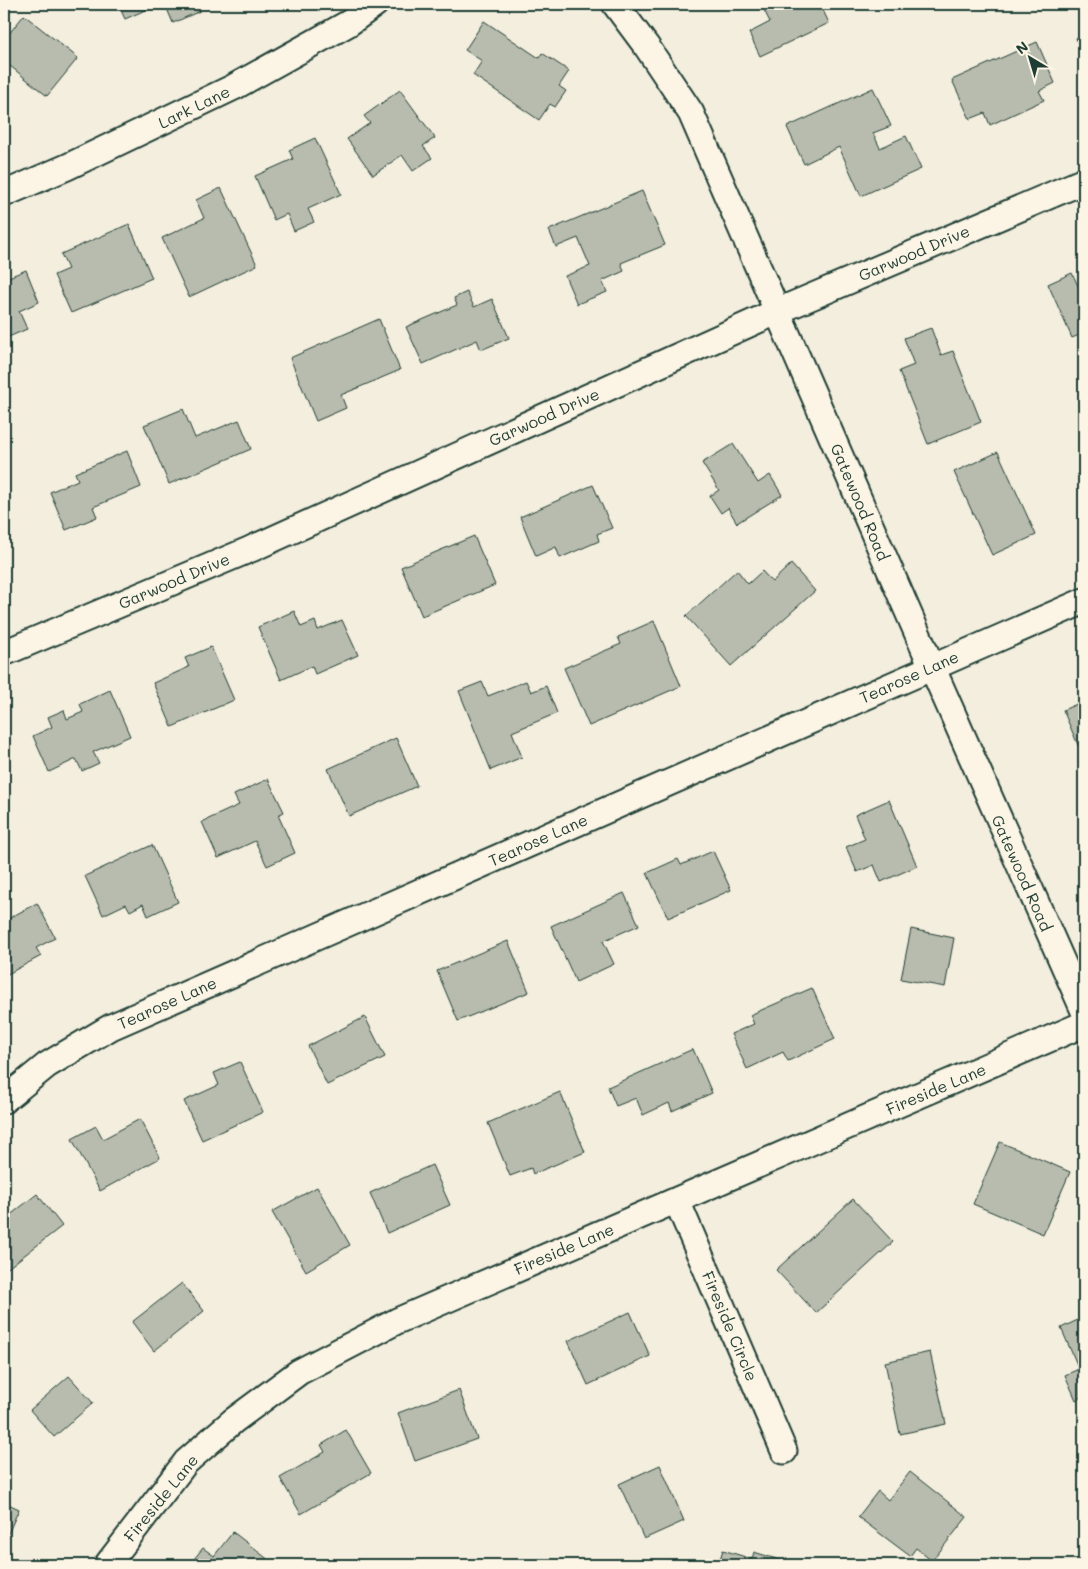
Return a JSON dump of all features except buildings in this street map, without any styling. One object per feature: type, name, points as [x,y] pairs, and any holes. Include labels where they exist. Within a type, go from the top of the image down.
[{"type":"street","name":"Lark Lane","points":[[4,194],[68,167],[234,87],[349,23],[376,4]]},
{"type":"street","name":"Gatewood Road","points":[[615,4],[648,47],[691,113],[1084,1011]]},
{"type":"street","name":"Garwood Drive","points":[[4,653],[260,544],[778,312],[1084,181]]},
{"type":"street","name":"Tearose Lane","points":[[4,1100],[46,1065],[111,1027],[1084,602]]},
{"type":"street","name":"Fireside Lane","points":[[107,1565],[186,1462],[233,1421],[299,1372],[397,1321],[1084,1024]]},
{"type":"street","name":"Fireside Circle","points":[[677,1201],[784,1451]]}]
